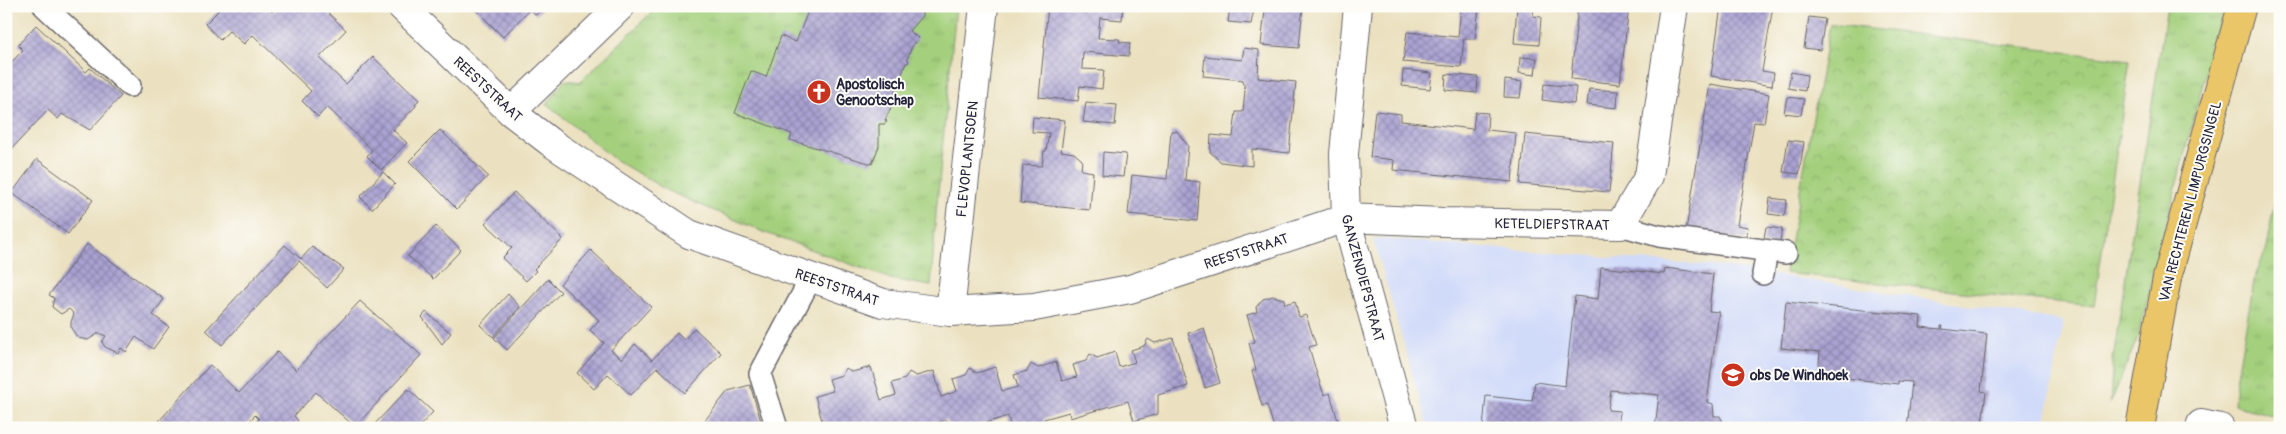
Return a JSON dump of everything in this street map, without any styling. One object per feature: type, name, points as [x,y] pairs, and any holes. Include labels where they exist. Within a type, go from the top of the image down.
[{"type":"main road","name":"VAN RECHTEREN LIMPURGSINGEL","points":[[2140,428],[2167,278],[2242,6]]},
{"type":"street","name":"REESTSTRAAT","points":[[401,6],[511,112],[550,142],[688,234],[883,303],[950,312],[1034,307],[1130,289],[1346,218]]},
{"type":"street","points":[[511,112],[621,6]]},
{"type":"street","name":"FLEVOPLANTSOEN","points":[[950,312],[984,6]]},
{"type":"street","name":"GANZENDIEPSTRAAT","points":[[1358,6],[1344,154],[1346,218],[1404,428]]},
{"type":"street","name":"KETELDIEPSTRAAT","points":[[1346,218],[1443,222],[1620,225],[1649,176],[1674,6]]},
{"type":"street","points":[[2200,428],[2201,424],[2220,428]]},
{"type":"lane","points":[[44,6],[130,86]]},
{"type":"lane","points":[[1620,225],[1659,236],[1776,252],[1764,274]]},
{"type":"lane","points":[[777,428],[760,374],[811,278]]},
{"type":"shaded area","name":"obs De Windhoek","points":[[1373,238],[1726,267],[2064,321],[2044,428],[1428,428]]},
{"type":"green space","points":[[658,6],[956,6],[931,286],[891,279],[766,233],[668,191],[614,159],[547,104],[565,80],[580,82]]},
{"type":"green space","points":[[2167,6],[2224,6],[2138,337],[2110,404],[2113,359]]},
{"type":"green space","points":[[1830,24],[2130,60],[2094,306],[1785,273]]},
{"type":"green space","points":[[2280,174],[2280,417],[2234,405],[2236,381],[2255,276],[2265,253]]},
{"type":"building","points":[[215,6],[266,6],[272,12],[278,6],[321,6],[346,30],[319,58],[346,84],[373,57],[419,100],[415,104],[416,106],[393,130],[407,143],[381,170],[367,156],[372,150],[327,107],[318,117],[302,101],[311,91],[253,35],[244,44],[229,31],[220,40],[205,24],[219,10]]},
{"type":"building","points":[[472,6],[544,6],[536,15],[530,9],[503,37]]},
{"type":"building","name":"Apostolisch Genootschap","points":[[810,6],[923,6],[922,16],[909,31],[918,38],[916,43],[914,42],[907,59],[909,60],[908,63],[906,63],[900,79],[902,80],[898,84],[892,100],[894,101],[885,120],[887,121],[885,124],[879,124],[879,146],[872,164],[790,140],[792,134],[735,113],[751,71],[766,77],[781,36],[796,42]]},
{"type":"building","points":[[1048,6],[1123,6],[1122,20],[1100,18],[1098,38],[1119,39],[1120,42],[1130,43],[1129,56],[1083,52],[1082,69],[1104,70],[1102,89],[1080,86],[1078,101],[1039,97]]},
{"type":"building","points":[[1230,6],[1303,6],[1299,48],[1261,45],[1265,10],[1254,9],[1251,24],[1228,22]]},
{"type":"building","points":[[1461,6],[1479,8],[1475,39],[1464,38],[1461,67],[1403,62],[1407,32],[1458,37]]},
{"type":"building","points":[[1517,6],[1534,6],[1533,16],[1541,17],[1539,45],[1514,43]]},
{"type":"building","points":[[1578,6],[1629,6],[1620,84],[1571,79]]},
{"type":"building","points":[[1721,6],[1773,6],[1762,71],[1774,73],[1772,86],[1711,76]]},
{"type":"building","points":[[1809,17],[1825,19],[1820,50],[1804,48]]},
{"type":"building","points":[[36,25],[86,72],[90,68],[121,96],[90,130],[62,114],[58,119],[48,110],[6,155],[6,68],[23,50],[18,45]]},
{"type":"building","points":[[1244,48],[1259,50],[1258,78],[1296,82],[1289,153],[1252,149],[1252,166],[1221,162],[1210,152],[1211,135],[1233,137],[1236,112],[1243,112],[1245,91],[1243,80],[1203,76],[1205,56],[1242,60]]},
{"type":"building","points":[[1520,57],[1537,58],[1535,75],[1519,73]]},
{"type":"building","points":[[1403,70],[1432,73],[1430,89],[1402,86]]},
{"type":"building","points":[[1791,72],[1807,75],[1805,91],[1788,88]]},
{"type":"building","points":[[1446,74],[1478,77],[1477,93],[1445,90]]},
{"type":"building","points":[[1505,80],[1522,82],[1520,98],[1504,97]]},
{"type":"building","points":[[1544,84],[1576,87],[1574,104],[1542,100]]},
{"type":"building","points":[[1710,84],[1769,94],[1764,123],[1754,122],[1737,225],[1748,227],[1746,240],[1686,230]]},
{"type":"building","points":[[1589,89],[1618,91],[1617,108],[1587,105]]},
{"type":"building","points":[[1787,97],[1804,99],[1801,115],[1784,113]]},
{"type":"building","points":[[1086,102],[1117,105],[1115,125],[1083,122]]},
{"type":"building","points":[[1375,111],[1401,114],[1401,121],[1473,129],[1475,112],[1488,113],[1487,130],[1516,133],[1512,182],[1393,170],[1394,160],[1370,157]]},
{"type":"building","points":[[1033,117],[1065,120],[1061,151],[1074,153],[1082,160],[1081,170],[1093,172],[1090,210],[1020,203],[1023,165],[1042,166],[1049,133],[1032,132]]},
{"type":"building","points":[[440,130],[488,176],[457,209],[409,161]]},
{"type":"building","points":[[1171,131],[1177,131],[1188,146],[1185,180],[1200,182],[1197,221],[1128,214],[1132,175],[1167,179]]},
{"type":"building","points":[[1525,134],[1614,143],[1609,192],[1520,184]]},
{"type":"building","points":[[1788,140],[1804,142],[1799,174],[1783,172]]},
{"type":"building","points":[[1103,152],[1126,154],[1123,177],[1102,175]]},
{"type":"building","points":[[37,159],[93,200],[68,234],[12,193]]},
{"type":"building","points":[[383,172],[395,184],[372,209],[360,197]]},
{"type":"building","points":[[514,192],[563,239],[534,269],[536,271],[526,281],[502,258],[512,248],[485,223]]},
{"type":"building","points":[[1770,198],[1787,200],[1784,216],[1768,214]]},
{"type":"building","points":[[436,226],[461,250],[433,279],[408,256]]},
{"type":"building","points":[[1766,227],[1782,229],[1779,246],[1763,243]]},
{"type":"building","points":[[87,244],[164,299],[153,315],[169,327],[153,349],[136,337],[126,352],[121,348],[118,353],[105,347],[102,342],[106,336],[99,333],[88,340],[78,338],[71,328],[74,314],[69,309],[61,314],[52,307],[54,298],[49,295]]},
{"type":"building","points":[[285,245],[301,259],[312,247],[344,269],[327,288],[299,261],[222,345],[206,330]]},
{"type":"building","points":[[591,250],[651,307],[611,350],[622,359],[635,344],[652,360],[677,333],[684,340],[694,328],[721,353],[685,393],[657,367],[631,395],[608,374],[594,389],[577,373],[604,343],[590,330],[599,320],[560,284]]},
{"type":"building","points":[[1601,267],[1664,274],[1665,268],[1713,274],[1709,311],[1719,312],[1707,402],[1713,404],[1714,416],[1720,416],[1726,428],[1655,428],[1659,395],[1611,390],[1608,410],[1620,411],[1618,428],[1483,428],[1486,396],[1532,401],[1535,382],[1565,386],[1575,296],[1598,299]]},
{"type":"building","points":[[548,279],[561,292],[507,350],[494,338]]},
{"type":"building","points":[[508,294],[520,307],[493,337],[480,325]]},
{"type":"building","points":[[1273,296],[1284,299],[1285,304],[1295,301],[1299,317],[1306,315],[1316,345],[1309,347],[1316,371],[1324,395],[1330,393],[1340,428],[1274,428],[1267,405],[1262,406],[1252,371],[1256,370],[1249,343],[1255,342],[1247,315],[1257,312],[1256,307],[1263,299]]},
{"type":"building","points":[[360,301],[421,355],[355,427],[316,392],[294,416],[298,421],[292,428],[286,424],[283,428],[252,428],[259,419],[255,415],[243,428],[160,428],[161,423],[159,421],[210,365],[239,393],[277,352],[296,370]]},
{"type":"building","points":[[1786,302],[1921,316],[1920,327],[1941,329],[1941,326],[1943,326],[1942,329],[1987,334],[1981,391],[1986,392],[1982,423],[1977,422],[1977,428],[1907,428],[1912,382],[1898,381],[1898,384],[1818,375],[1820,352],[1781,348]]},
{"type":"building","points":[[426,312],[451,333],[442,344],[422,317]]},
{"type":"building","points":[[1204,328],[1220,383],[1205,388],[1188,333]]},
{"type":"building","points":[[1173,338],[1188,386],[1158,395],[1158,414],[1134,421],[1128,401],[1070,418],[1069,412],[1044,419],[1044,428],[1011,428],[1008,416],[980,425],[980,428],[949,428],[947,420],[922,428],[824,428],[815,396],[833,391],[829,379],[842,375],[846,368],[852,372],[871,367],[881,400],[896,395],[892,383],[905,379],[909,372],[916,376],[934,371],[941,397],[957,391],[953,379],[966,375],[970,368],[977,373],[995,367],[1002,391],[1018,387],[1014,375],[1027,371],[1031,364],[1038,368],[1056,362],[1062,381],[1077,377],[1073,365],[1086,361],[1090,354],[1097,358],[1115,352],[1119,367],[1135,362],[1131,350],[1144,346],[1148,339],[1155,343]]},
{"type":"building","points":[[750,385],[763,428],[699,428],[728,391]]},
{"type":"building","points":[[408,389],[433,412],[418,428],[371,428]]},
{"type":"place","name":"Apostolisch Genootschap","points":[[819,92]]},
{"type":"place","name":"obs De Windhoek","points":[[1733,375]]}]
